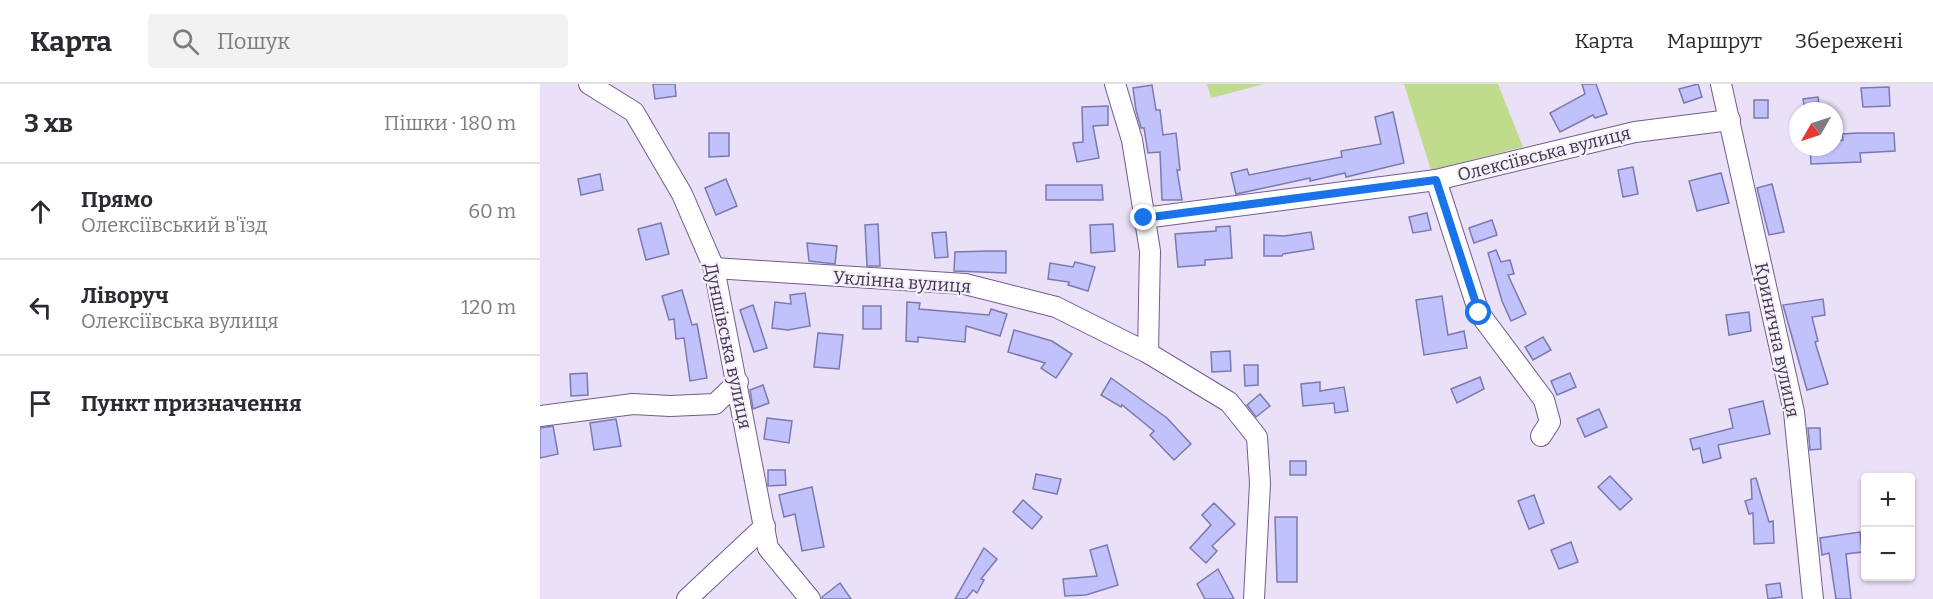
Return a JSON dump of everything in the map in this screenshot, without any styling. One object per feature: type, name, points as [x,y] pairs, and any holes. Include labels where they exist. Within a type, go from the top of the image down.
[{"type":"street","name":"Дуншівська вулиця","points":[[590,84],[634,112],[682,194],[714,268],[738,382],[768,548],[810,599]]},
{"type":"street","points":[[1115,84],[1132,140],[1150,251],[1148,353]]},
{"type":"street","name":"Кринична вулиця","points":[[1721,84],[1794,412],[1813,599]]},
{"type":"street","name":"Олексіївська вулиця","points":[[1144,218],[1436,180],[1635,132],[1730,120]]},
{"type":"street","points":[[1436,180],[1479,313],[1544,399],[1550,422],[1541,436]]},
{"type":"street","name":"Уклінна вулиця","points":[[714,268],[965,284],[1056,307],[1148,353],[1229,402],[1257,437],[1260,483],[1254,599]]},
{"type":"street","points":[[540,416],[633,404],[670,406],[716,404],[738,382]]},
{"type":"street","points":[[687,599],[765,526]]},
{"type":"green space","points":[[1207,84],[1264,84],[1211,98]]},
{"type":"green space","points":[[1404,84],[1498,84],[1523,147],[1431,170]]},
{"type":"building","points":[[653,84],[675,84],[676,96],[655,99]]},
{"type":"building","points":[[1582,84],[1596,84],[1607,114],[1595,118],[1593,115],[1560,132],[1550,113],[1585,94]]},
{"type":"building","points":[[1698,84],[1702,97],[1684,103],[1679,89]]},
{"type":"building","points":[[1152,85],[1156,110],[1160,110],[1163,135],[1176,133],[1180,170],[1177,170],[1182,200],[1162,200],[1160,152],[1148,153],[1144,128],[1141,128],[1136,110],[1133,88]]},
{"type":"building","points":[[1889,87],[1890,106],[1863,107],[1861,88]]},
{"type":"building","points":[[1818,97],[1819,102],[1804,102],[1803,99]]},
{"type":"building","points":[[1754,100],[1768,100],[1768,118],[1754,118]]},
{"type":"building","points":[[1108,106],[1108,125],[1093,126],[1099,158],[1077,162],[1073,143],[1083,142],[1082,107]]},
{"type":"building","points":[[1393,112],[1404,163],[1346,177],[1345,173],[1310,181],[1310,178],[1236,194],[1231,173],[1247,169],[1249,175],[1342,157],[1341,151],[1381,144],[1375,117]]},
{"type":"building","points":[[709,133],[729,133],[729,156],[709,157]]},
{"type":"building","points":[[1894,133],[1895,151],[1860,153],[1861,162],[1811,164],[1811,156],[1843,156],[1843,134]]},
{"type":"building","points":[[1633,167],[1638,194],[1623,197],[1618,170]]},
{"type":"building","points":[[1721,173],[1729,203],[1697,211],[1689,181]]},
{"type":"building","points":[[600,174],[603,190],[581,195],[578,179]]},
{"type":"building","points":[[726,179],[737,206],[716,215],[705,188]]},
{"type":"building","points":[[1772,184],[1784,232],[1769,235],[1757,188]]},
{"type":"building","points":[[1046,185],[1102,185],[1103,200],[1046,200]]},
{"type":"building","points":[[1427,213],[1431,230],[1413,233],[1409,217]]},
{"type":"building","points":[[1492,220],[1497,235],[1474,243],[1469,228]]},
{"type":"building","points":[[661,223],[669,254],[646,260],[638,229]]},
{"type":"building","points":[[878,224],[880,266],[867,266],[865,225]]},
{"type":"building","points":[[1113,224],[1115,251],[1091,253],[1090,225]]},
{"type":"building","points":[[1230,226],[1232,258],[1205,260],[1205,265],[1178,267],[1175,234],[1216,231],[1216,227]]},
{"type":"building","points":[[946,232],[948,257],[935,258],[932,233]]},
{"type":"building","points":[[1311,232],[1314,249],[1282,256],[1264,256],[1264,235],[1284,236]]},
{"type":"building","points":[[807,243],[837,246],[835,264],[809,261]]},
{"type":"building","points":[[1496,250],[1501,262],[1510,260],[1514,274],[1508,275],[1526,314],[1511,321],[1502,301],[1488,253]]},
{"type":"building","points":[[1006,251],[1006,273],[954,271],[955,252]]},
{"type":"building","points":[[1075,262],[1095,267],[1088,291],[1068,285],[1069,282],[1048,279],[1050,263],[1073,267]]},
{"type":"building","points":[[682,290],[692,325],[697,324],[707,378],[690,381],[684,338],[676,339],[674,319],[669,320],[662,296]]},
{"type":"building","points":[[805,293],[810,326],[788,330],[772,328],[775,302],[791,304],[790,295]]},
{"type":"building","points":[[1442,296],[1448,335],[1464,331],[1467,348],[1424,355],[1416,300]]},
{"type":"building","points":[[1823,299],[1825,315],[1812,317],[1818,341],[1815,342],[1828,384],[1807,390],[1783,305]]},
{"type":"building","points":[[907,302],[920,303],[919,309],[989,315],[991,309],[1007,314],[1000,336],[966,326],[965,342],[918,337],[918,342],[906,341]]},
{"type":"building","points":[[753,305],[767,348],[754,352],[740,310]]},
{"type":"building","points":[[863,306],[881,306],[881,329],[863,329]]},
{"type":"building","points":[[1749,312],[1751,331],[1729,335],[1726,315]]},
{"type":"building","points":[[1014,330],[1052,341],[1072,354],[1056,378],[1041,368],[1045,363],[1008,352]]},
{"type":"building","points":[[818,333],[843,335],[839,369],[814,367]]},
{"type":"building","points":[[1543,337],[1551,350],[1533,360],[1525,347]]},
{"type":"building","points":[[1230,351],[1231,371],[1212,372],[1211,352]]},
{"type":"building","points":[[1244,365],[1258,365],[1258,385],[1245,386]]},
{"type":"building","points":[[587,373],[588,395],[571,396],[570,374]]},
{"type":"building","points":[[1570,373],[1576,387],[1557,395],[1551,381]]},
{"type":"building","points":[[1480,377],[1484,389],[1457,403],[1451,389]]},
{"type":"building","points":[[1111,378],[1167,418],[1191,444],[1174,460],[1150,435],[1154,431],[1122,405],[1121,407],[1101,395]]},
{"type":"building","points":[[1320,382],[1320,391],[1344,387],[1348,411],[1335,413],[1334,403],[1303,406],[1301,384]]},
{"type":"building","points":[[763,385],[769,403],[753,409],[750,390]]},
{"type":"building","points":[[1260,394],[1270,406],[1256,417],[1247,405]]},
{"type":"building","points":[[1763,401],[1770,434],[1718,445],[1721,458],[1703,463],[1700,448],[1693,450],[1690,439],[1733,428],[1729,409]]},
{"type":"building","points":[[1599,409],[1607,427],[1585,437],[1577,419]]},
{"type":"building","points":[[767,418],[792,421],[789,443],[764,439]]},
{"type":"building","points":[[616,419],[621,446],[594,450],[590,423]]},
{"type":"building","points":[[553,426],[558,454],[540,458],[540,428]]},
{"type":"building","points":[[1808,428],[1820,428],[1821,449],[1810,450]]},
{"type":"building","points":[[1290,461],[1306,461],[1306,475],[1290,475]]},
{"type":"building","points":[[768,470],[785,470],[786,485],[768,486]]},
{"type":"building","points":[[1036,474],[1061,479],[1057,494],[1033,489]]},
{"type":"building","points":[[1610,476],[1632,499],[1620,510],[1598,487]]},
{"type":"building","points":[[1756,478],[1769,522],[1773,521],[1774,543],[1754,544],[1753,513],[1749,514],[1745,501],[1752,499],[1751,479]]},
{"type":"building","points":[[812,487],[824,547],[802,551],[795,514],[784,517],[779,495]]},
{"type":"building","points":[[1534,495],[1544,523],[1529,529],[1518,501]]},
{"type":"building","points":[[1023,500],[1042,517],[1032,529],[1013,512]]},
{"type":"building","points":[[1214,503],[1235,524],[1212,546],[1217,551],[1206,563],[1190,548],[1211,525],[1202,515]]},
{"type":"building","points":[[1275,517],[1297,517],[1297,582],[1277,582]]},
{"type":"building","points":[[1860,532],[1861,552],[1846,554],[1851,599],[1836,599],[1829,553],[1822,555],[1820,538]]},
{"type":"building","points":[[1571,542],[1578,562],[1559,569],[1551,550]]},
{"type":"building","points":[[1107,545],[1118,585],[1086,595],[1065,596],[1063,579],[1097,576],[1090,550]]},
{"type":"building","points":[[984,548],[997,559],[981,579],[984,580],[977,593],[973,590],[966,599],[955,599]]},
{"type":"building","points":[[1218,569],[1234,599],[1205,599],[1197,584]]},
{"type":"building","points":[[840,583],[851,599],[822,599],[822,597]]},
{"type":"building","points":[[1780,583],[1782,597],[1768,599],[1766,585]]},
{"type":"route","points":[[1144,218],[1436,180],[1479,313]]}]
